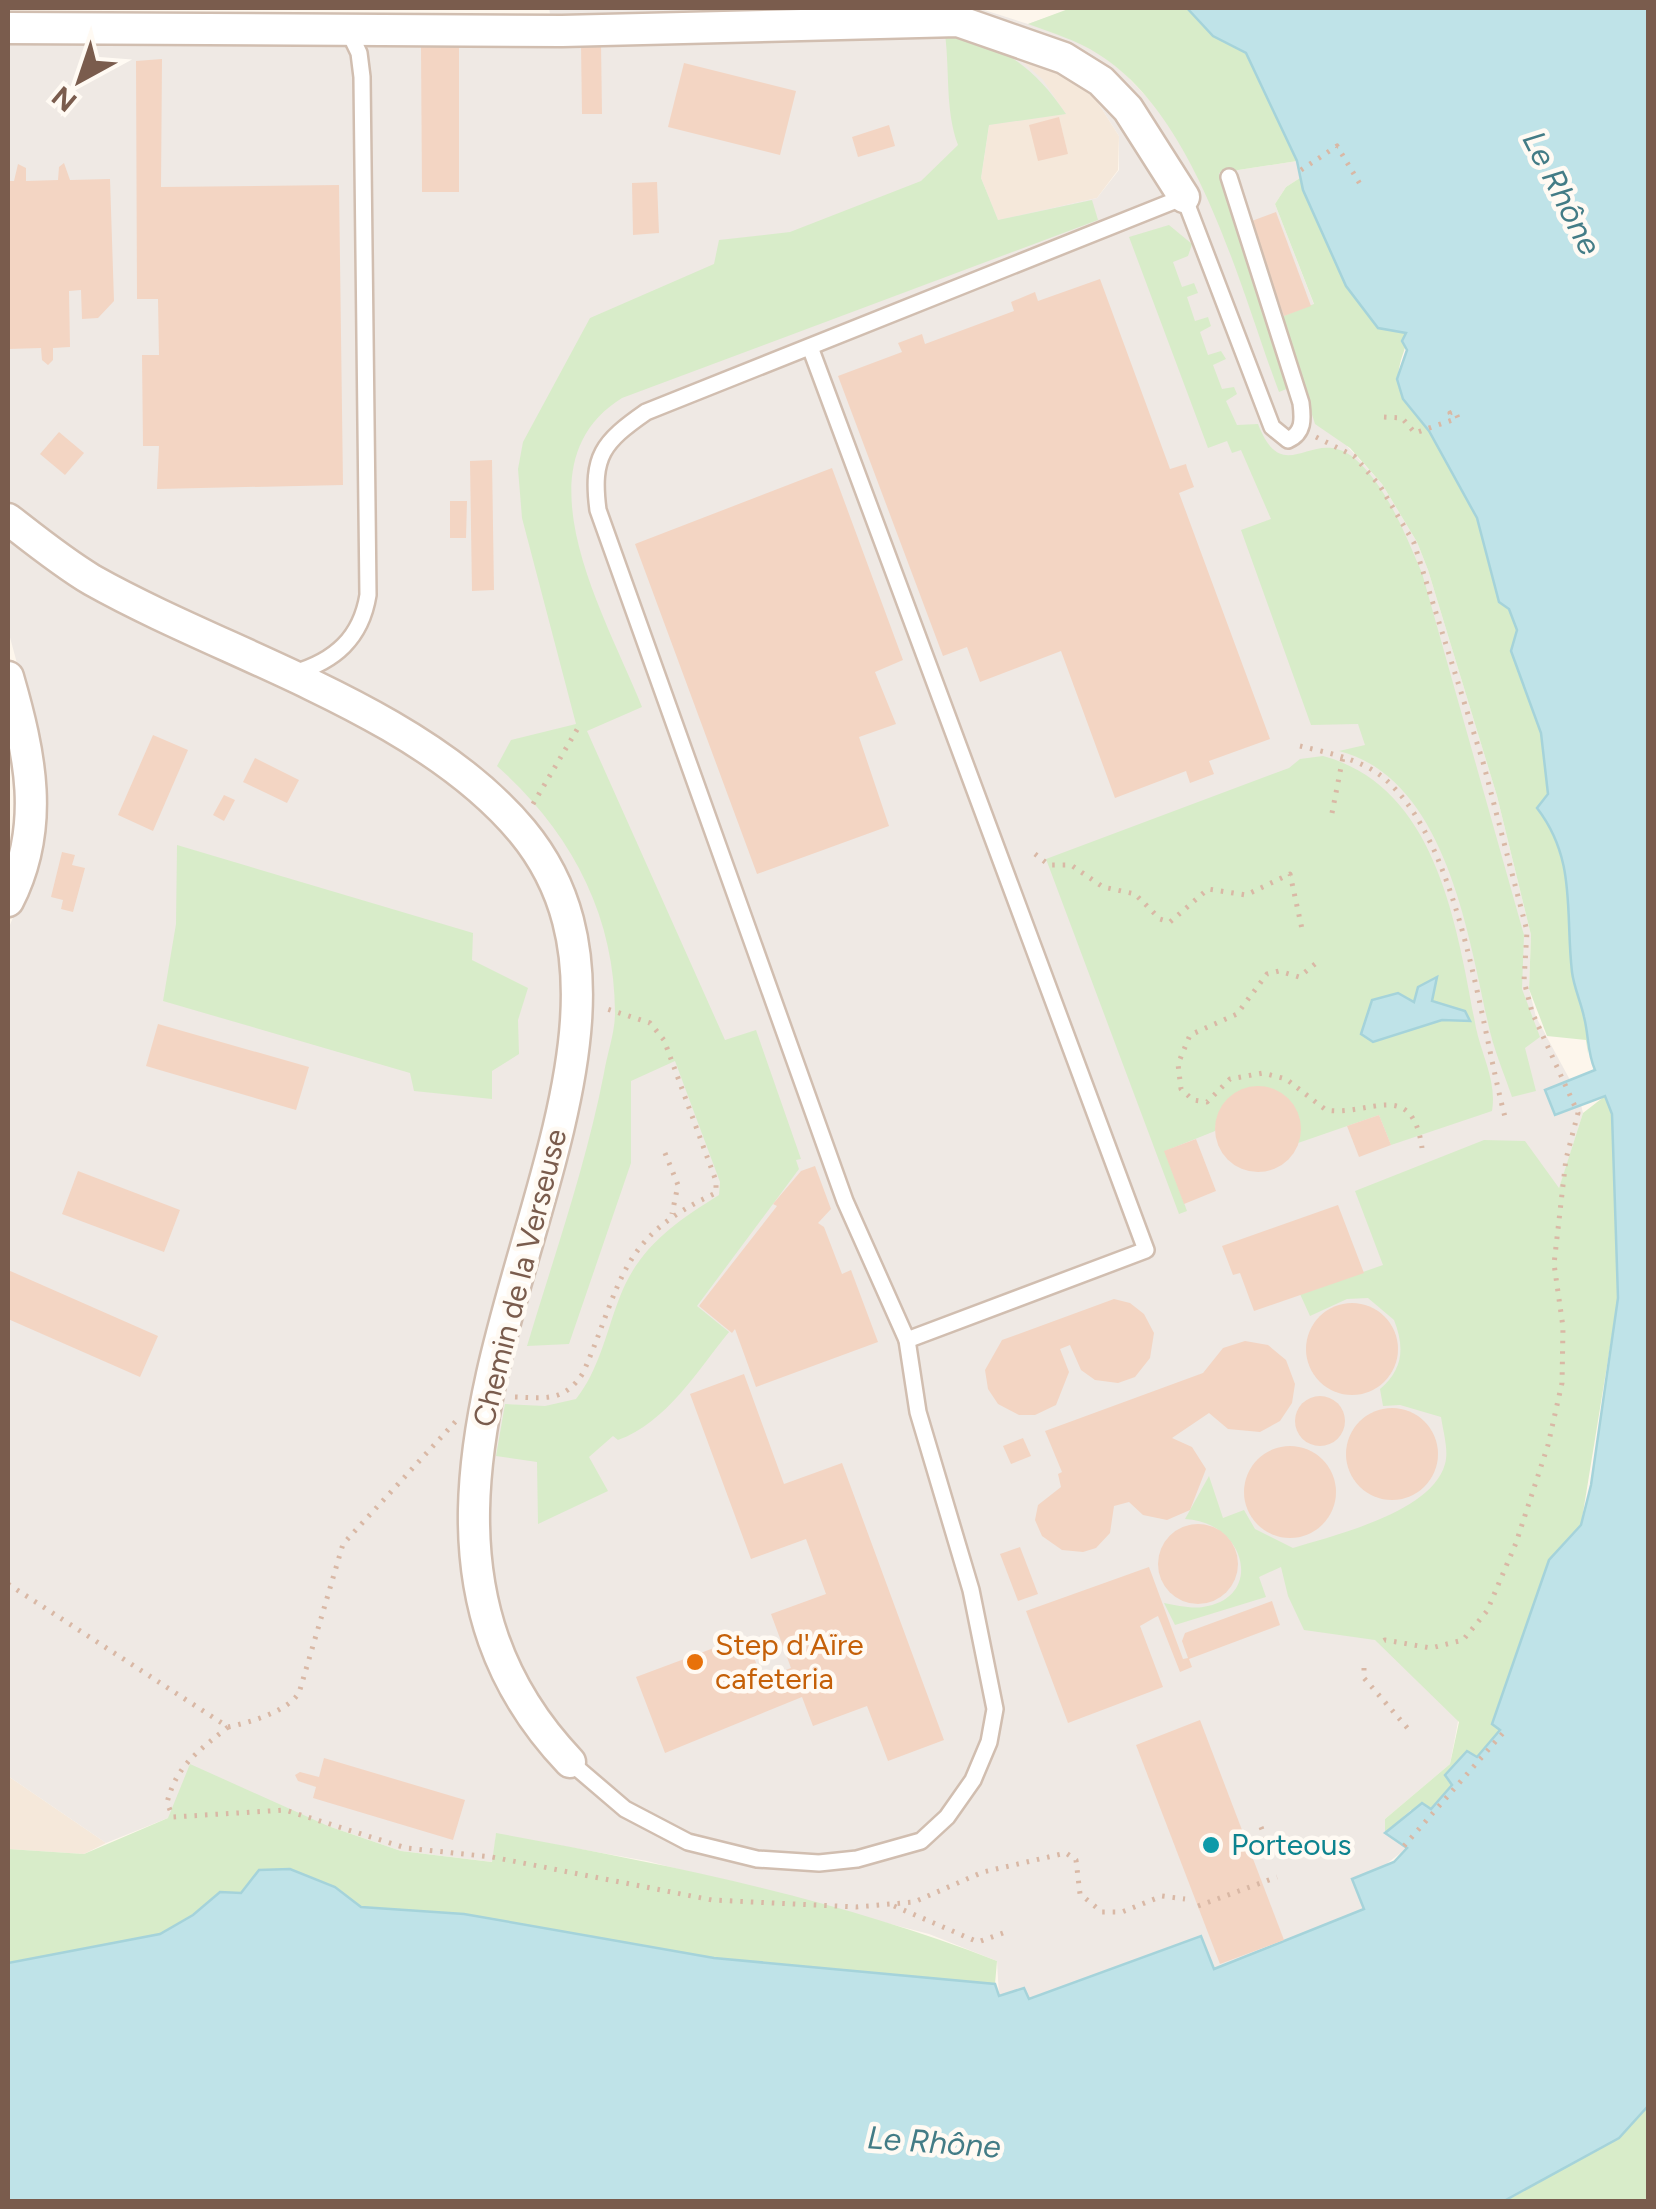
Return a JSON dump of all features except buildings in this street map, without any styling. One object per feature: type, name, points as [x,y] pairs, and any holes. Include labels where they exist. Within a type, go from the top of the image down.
[{"type":"street","points":[[8,28],[335,21],[562,31],[958,21],[1064,58],[1101,81],[1128,109],[1184,197]]},
{"type":"street","name":"Chemin de la Verseuse","points":[[8,519],[88,578],[287,675],[432,752],[500,808],[544,863],[570,927],[577,1002],[564,1104],[502,1325],[492,1408],[473,1499],[476,1551],[490,1624],[519,1697],[570,1762]]},
{"type":"street","points":[[8,677],[29,756],[32,788],[28,850],[8,901]]},
{"type":"lane","points":[[287,675],[322,664],[354,636],[364,618],[368,595],[362,77],[359,54],[335,21]]},
{"type":"lane","points":[[1184,197],[1272,427],[1288,440],[1301,430],[1302,403],[1229,178]]},
{"type":"lane","name":"Chemin de la Verseuse","points":[[570,1762],[604,1794],[659,1830],[756,1859],[819,1864],[858,1858],[921,1840],[947,1817],[973,1780],[989,1742],[995,1709],[972,1590],[918,1412],[906,1340],[846,1201],[598,510],[594,480],[597,460],[615,433],[646,412],[1184,197]]},
{"type":"lane","points":[[810,348],[1146,1250],[906,1340]]},
{"type":"path","points":[[1301,170],[1337,146],[1360,184]]},
{"type":"path","points":[[1384,417],[1402,418],[1416,432],[1453,417]]},
{"type":"path","points":[[1301,430],[1354,456],[1380,486],[1414,543],[1483,762],[1527,931],[1524,981],[1532,1012],[1577,1106],[1560,1196],[1554,1264],[1564,1327],[1562,1383],[1548,1445],[1516,1542],[1487,1610],[1463,1640],[1431,1648],[1385,1640],[1378,1644]]},
{"type":"path","points":[[532,807],[578,728]]},
{"type":"path","points":[[1300,746],[1343,758],[1386,780],[1410,812],[1458,914],[1505,1117]]},
{"type":"path","points":[[1332,812],[1343,758]]},
{"type":"path","points":[[1036,854],[1049,865],[1071,865],[1103,886],[1135,894],[1160,919],[1170,922],[1208,890],[1246,895],[1290,874],[1295,880],[1302,928]]},
{"type":"path","points":[[1314,964],[1298,978],[1279,971],[1267,974],[1238,1014],[1205,1026],[1186,1041],[1178,1064],[1178,1082],[1192,1100],[1207,1102],[1230,1079],[1263,1073],[1286,1079],[1326,1110],[1374,1104],[1404,1110],[1416,1120],[1422,1148]]},
{"type":"path","points":[[607,1008],[650,1024],[664,1040],[716,1181],[716,1194],[671,1216],[625,1265],[583,1373],[571,1390],[557,1398],[492,1408],[456,1421],[343,1544],[296,1699],[251,1722],[228,1726],[193,1752],[176,1776],[166,1803],[173,1818],[285,1810],[406,1848],[492,1856],[712,1900],[892,1905],[932,1896],[998,1867],[1066,1853],[1076,1860],[1083,1898],[1102,1912],[1122,1912],[1162,1896],[1185,1899]]},
{"type":"path","points":[[665,1153],[678,1185],[671,1216]]},
{"type":"path","points":[[8,1584],[228,1726]]},
{"type":"path","points":[[1364,1668],[1364,1678],[1410,1731]]},
{"type":"path","points":[[1404,1846],[1503,1733]]},
{"type":"path","points":[[1261,1827],[1272,1853]]},
{"type":"path","points":[[1198,1906],[1277,1878]]},
{"type":"path","points":[[892,1905],[978,1942],[1004,1933]]},
{"type":"shaded area","points":[[549,8],[978,8],[1028,24],[1065,11],[1219,173],[1297,161],[1303,176],[1286,187],[1275,204],[1320,320],[1347,446],[1382,484],[1417,542],[1428,570],[1497,796],[1531,935],[1529,989],[1536,1017],[1570,1080],[1596,1071],[1605,1096],[1581,1105],[1583,1113],[1559,1189],[1450,1764],[1385,1819],[1407,1848],[1381,1868],[1365,1909],[1214,1969],[1200,1936],[1028,1999],[999,1996],[997,1961],[929,1934],[647,1861],[496,1834],[493,1862],[401,1851],[328,1826],[168,1818],[106,1843],[8,1776],[8,930],[41,847],[45,767],[8,630],[8,42],[555,41]],"holes":[[[1020,59],[1057,72],[1095,98],[1119,136],[1119,170],[1097,198],[998,220],[981,178],[989,125],[1066,114],[1043,80]]]},
{"type":"shaded area","points":[[1017,57],[1057,72],[1095,98],[1119,136],[1118,170],[1097,198],[998,221],[981,178],[989,125]]},
{"type":"shaded area","points":[[8,1776],[106,1843],[84,1854],[8,1849]]},
{"type":"green space","points":[[1071,8],[1236,8],[1297,161],[1219,173],[1289,388],[1279,392],[1211,207],[1163,118],[1133,82],[1098,54],[1028,24]]},
{"type":"green space","points":[[945,34],[983,43],[1015,60],[1042,83],[1066,114],[989,125],[981,178],[998,220],[1092,200],[1098,220],[622,398],[590,427],[575,462],[572,502],[578,544],[592,588],[642,707],[587,731],[725,1040],[756,1030],[801,1159],[796,1160],[799,1169],[697,1306],[729,1332],[666,1408],[635,1432],[618,1440],[613,1436],[589,1457],[608,1491],[538,1524],[537,1462],[496,1456],[505,1404],[545,1406],[576,1399],[596,1364],[619,1299],[636,1265],[659,1238],[719,1195],[720,1182],[675,1061],[631,1081],[631,1163],[569,1344],[527,1346],[588,1142],[615,1013],[607,942],[583,877],[546,818],[497,766],[511,740],[576,724],[522,518],[518,469],[523,442],[590,318],[714,264],[719,240],[790,232],[921,181],[958,145],[949,105]]},
{"type":"green space","points":[[1303,176],[1378,328],[1406,332],[1398,378],[1406,402],[1423,422],[1456,444],[1575,802],[1588,1054],[1586,1040],[1547,1036],[1529,989],[1531,935],[1497,796],[1417,542],[1382,484],[1350,448],[1315,424],[1281,317],[1314,304],[1275,204],[1286,187]]},
{"type":"green space","points":[[1169,225],[1192,244],[1188,256],[1173,262],[1182,287],[1194,283],[1198,293],[1187,297],[1195,321],[1208,317],[1211,326],[1200,332],[1208,355],[1221,351],[1226,359],[1213,365],[1222,389],[1234,387],[1237,394],[1226,401],[1237,425],[1258,424],[1278,453],[1289,455],[1325,448],[1354,458],[1386,496],[1422,573],[1524,935],[1522,989],[1540,1037],[1525,1048],[1536,1091],[1512,1097],[1490,1032],[1460,905],[1446,863],[1427,825],[1404,792],[1375,767],[1339,751],[1365,745],[1358,724],[1311,725],[1241,530],[1271,519],[1241,450],[1232,453],[1227,441],[1208,448],[1129,237]]},
{"type":"green space","points":[[1323,756],[1362,772],[1393,798],[1417,829],[1435,866],[1450,906],[1491,1079],[1492,1111],[1391,1145],[1379,1115],[1298,1143],[1299,1122],[1292,1105],[1279,1094],[1264,1089],[1248,1090],[1232,1097],[1221,1110],[1215,1131],[1165,1151],[1187,1211],[1179,1214],[1046,859],[1289,768],[1300,759]]},
{"type":"green space","points":[[177,845],[473,933],[472,960],[528,988],[518,1020],[519,1054],[492,1071],[492,1099],[414,1091],[410,1073],[163,1001],[176,924]]},
{"type":"green space","points":[[1605,1096],[1612,1114],[1618,1298],[1581,1525],[1549,1560],[1500,1730],[1431,1809],[1411,1810],[1385,1833],[1385,1819],[1450,1764],[1459,1722],[1375,1640],[1304,1630],[1288,1596],[1281,1567],[1259,1577],[1266,1597],[1175,1625],[1164,1603],[1203,1607],[1223,1601],[1235,1590],[1241,1576],[1234,1546],[1222,1533],[1206,1523],[1185,1519],[1209,1476],[1223,1518],[1244,1510],[1255,1529],[1293,1548],[1380,1519],[1422,1496],[1445,1464],[1446,1447],[1441,1417],[1400,1405],[1383,1406],[1380,1389],[1400,1358],[1394,1320],[1368,1298],[1347,1299],[1310,1316],[1300,1294],[1383,1265],[1355,1191],[1484,1140],[1525,1141],[1559,1188],[1583,1113]]},
{"type":"green space","points":[[190,1764],[328,1826],[401,1851],[492,1862],[496,1833],[623,1857],[813,1901],[997,1961],[995,1984],[960,1981],[8,1992],[8,1849],[84,1854],[168,1818]]},
{"type":"green space","points":[[1648,2106],[1648,2201],[1504,2202],[1619,2138]]},
{"type":"water","name":"Le Rhône","points":[[1187,8],[1648,8],[1648,2106],[1619,2138],[1504,2201],[8,2201],[8,1963],[160,1934],[193,1915],[220,1892],[241,1893],[259,1870],[290,1869],[335,1887],[361,1907],[464,1914],[714,1958],[995,1984],[999,1996],[1024,1988],[1029,1999],[1201,1936],[1214,1969],[1364,1909],[1352,1879],[1394,1862],[1407,1848],[1385,1833],[1422,1803],[1431,1809],[1452,1785],[1445,1775],[1467,1751],[1477,1757],[1500,1730],[1492,1724],[1549,1560],[1581,1525],[1591,1485],[1618,1298],[1612,1114],[1605,1096],[1555,1115],[1545,1090],[1595,1070],[1572,972],[1564,867],[1550,828],[1537,808],[1548,794],[1541,733],[1511,651],[1517,630],[1509,609],[1499,602],[1477,518],[1429,431],[1403,399],[1397,379],[1407,350],[1402,341],[1406,333],[1378,328],[1346,286],[1303,190],[1297,161],[1246,53],[1213,36]]},
{"type":"water","points":[[1437,977],[1432,1001],[1465,1011],[1470,1021],[1442,1020],[1373,1042],[1361,1034],[1372,1000],[1398,993],[1414,1002],[1418,987]]},
{"type":"place","name":"Step d'Aïre cafeteria","points":[[695,1662]]},
{"type":"place","name":"Porteous","points":[[1211,1845]]}]
